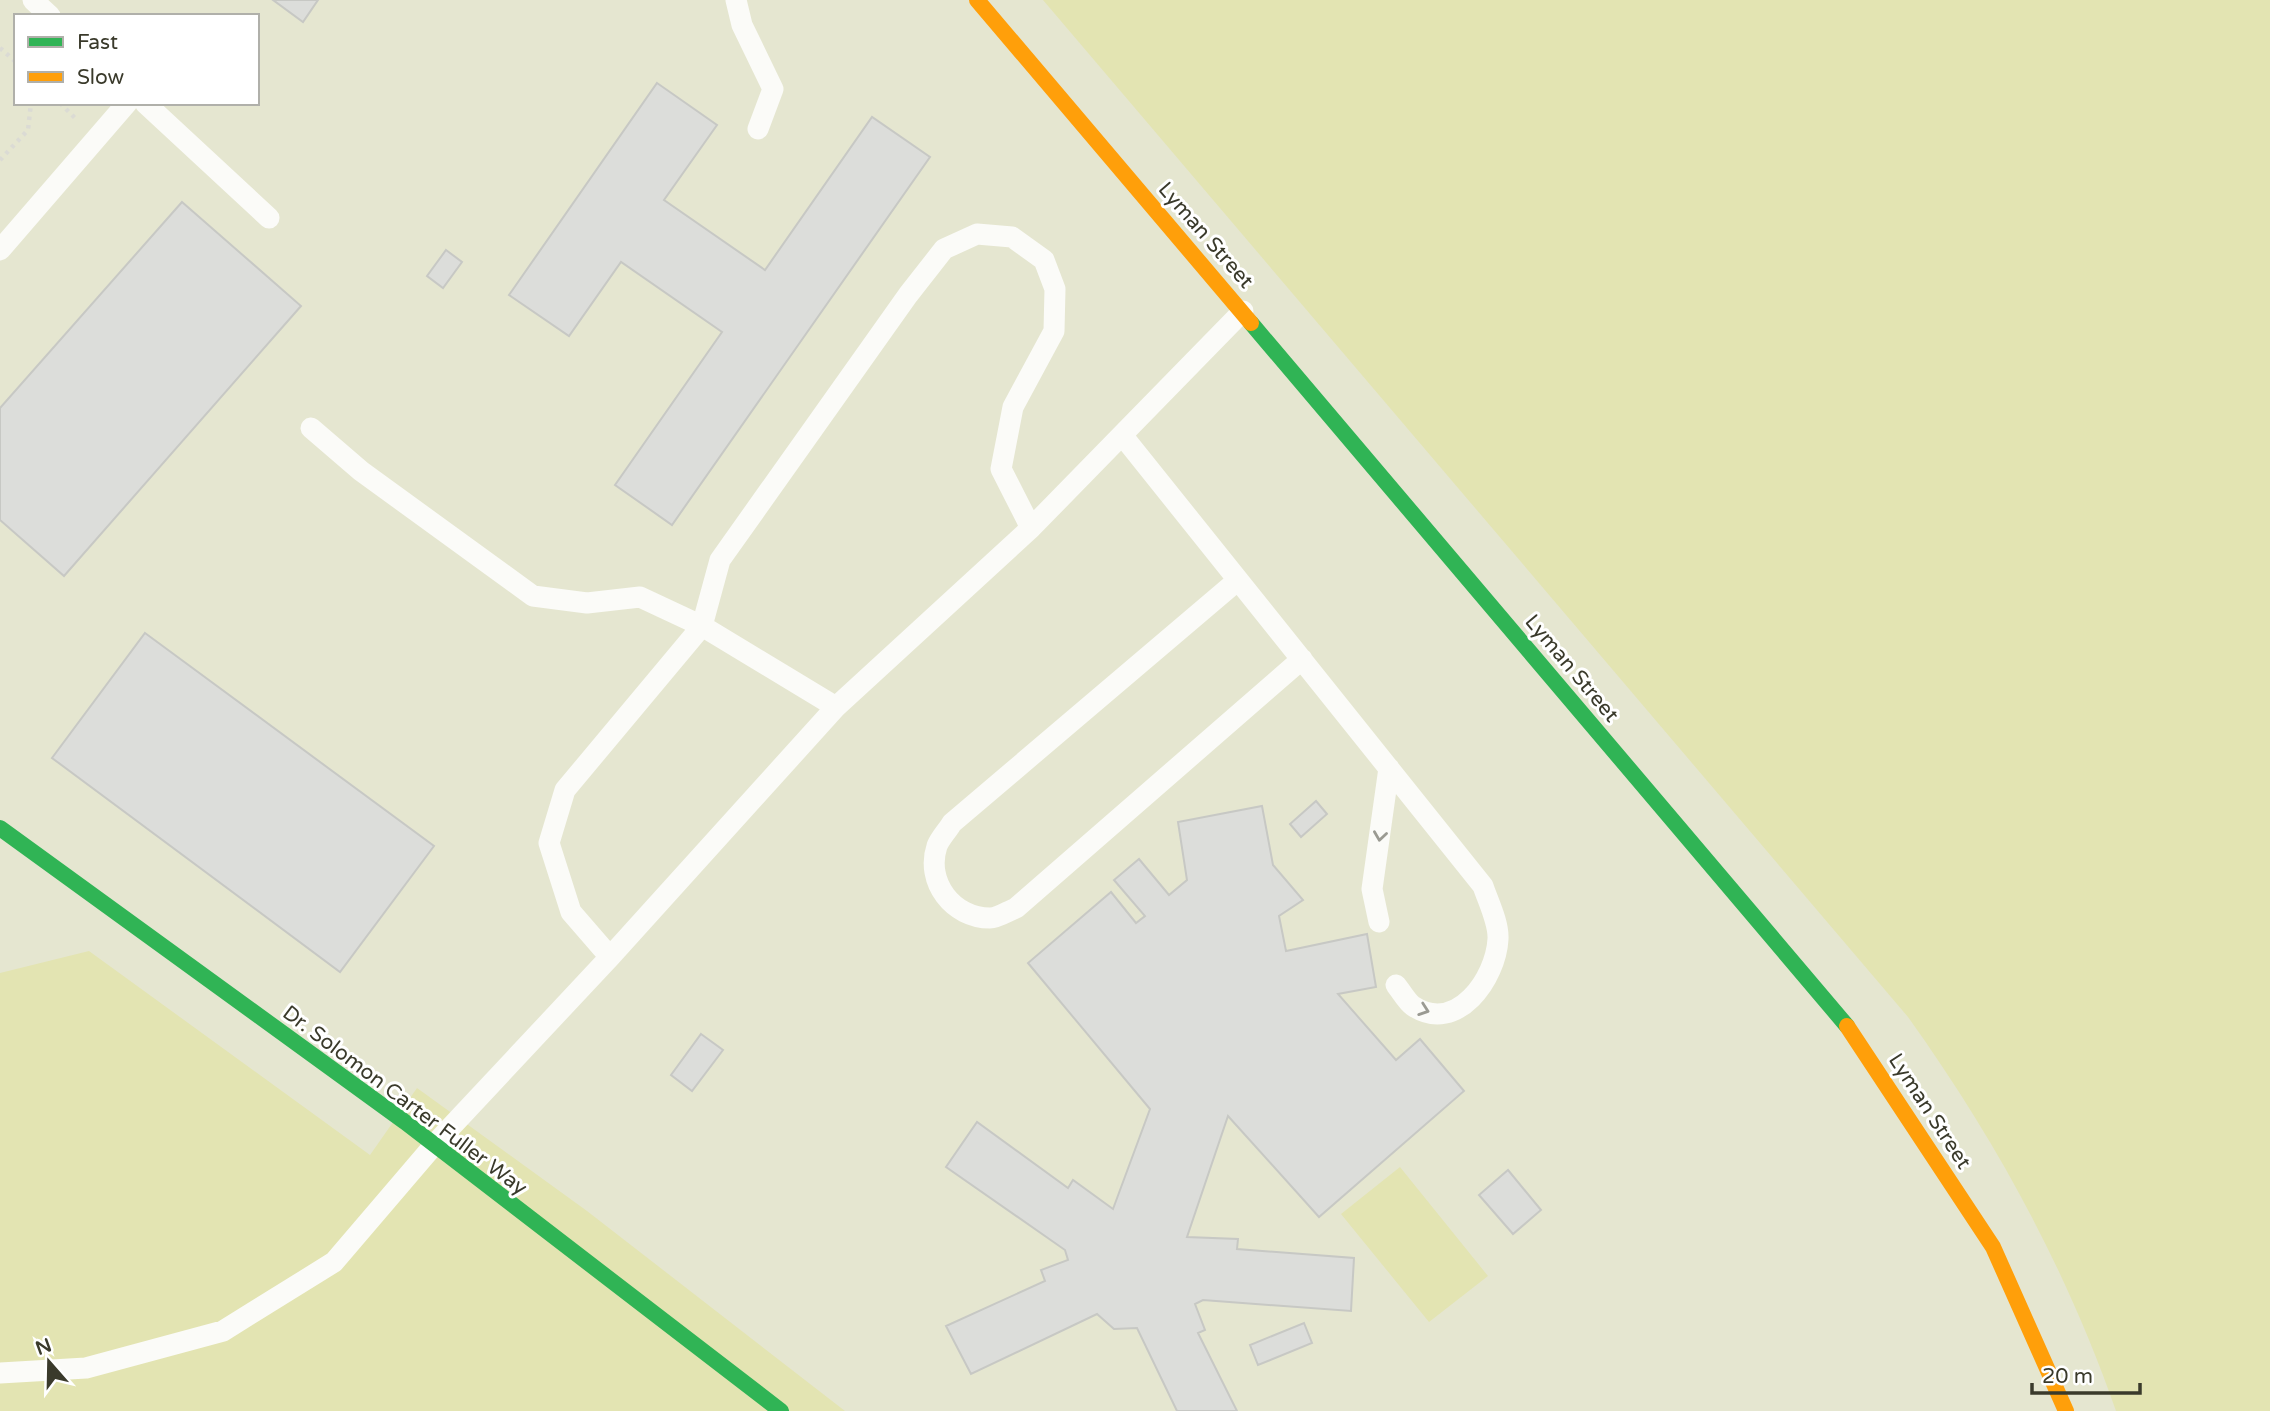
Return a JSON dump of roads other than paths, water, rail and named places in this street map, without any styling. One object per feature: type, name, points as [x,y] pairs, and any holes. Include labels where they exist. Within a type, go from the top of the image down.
[{"type":"street","name":"Lyman Street","points":[[976,0],[1244,311],[1860,1042],[1993,1247],[2066,1411]]},
{"type":"street","name":"Dr. Solomon Carter Fuller Way","points":[[0,828],[434,1145],[781,1411]]},
{"type":"lane","points":[[33,0],[48,14]]},
{"type":"lane","points":[[736,0],[742,25],[773,89],[758,128]]},
{"type":"lane","points":[[0,250],[125,105]]},
{"type":"lane","points":[[147,105],[269,218]]},
{"type":"lane","points":[[610,957],[571,912],[549,843],[565,790],[702,626],[720,559],[944,249],[977,234],[1012,237],[1044,260],[1055,289],[1054,331],[1013,407],[1001,469],[1031,528]]},
{"type":"lane","points":[[0,1373],[86,1368],[223,1331],[334,1262],[434,1145],[610,957],[836,707],[1031,528],[1244,311]]},
{"type":"lane","points":[[311,428],[361,471],[533,596],[587,603],[640,597],[702,626],[836,707]]},
{"type":"lane","points":[[1122,435],[1483,886],[1499,937],[1488,979],[1462,1008],[1434,1014],[1412,1005],[1396,985]]},
{"type":"lane","points":[[1238,580],[952,822],[937,845],[935,870],[941,892],[963,913],[992,918],[1016,908],[1301,659]]},
{"type":"lane","points":[[1379,922],[1372,889],[1389,768]]}]
